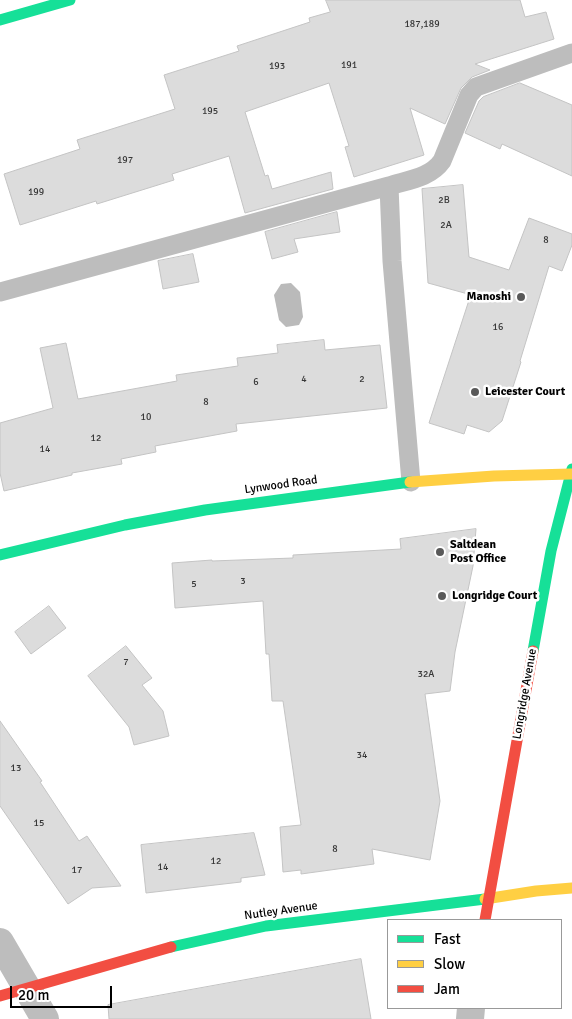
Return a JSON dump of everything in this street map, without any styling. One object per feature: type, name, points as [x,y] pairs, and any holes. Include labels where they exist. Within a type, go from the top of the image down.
[{"type":"street","points":[[0,20],[70,0]]},
{"type":"street","name":"Lynwood Road","points":[[0,555],[125,525],[205,510],[410,482],[571,472]]},
{"type":"street","name":"Longridge Avenue","points":[[485,919],[551,551],[571,472]]},
{"type":"street","name":"Nutley Avenue","points":[[0,996],[166,948],[266,926],[572,888]]},
{"type":"street","points":[[0,942],[45,1019]]},
{"type":"lane","points":[[0,292],[428,174],[442,161],[469,96],[476,87],[572,53]]},
{"type":"lane","points":[[389,186],[392,260],[410,482]]},
{"type":"shaded area","points":[[291,283],[300,292],[303,317],[299,325],[286,327],[279,320],[274,295],[281,284]]},
{"type":"building","points":[[326,0],[520,0],[525,17],[546,12],[554,39],[475,64],[490,70],[472,77],[461,88],[445,124],[410,108],[424,155],[354,177],[345,147],[349,146],[329,83],[245,112],[265,176],[268,175],[272,189],[331,172],[333,189],[245,213],[229,156],[172,174],[174,180],[97,204],[96,201],[20,225],[4,174],[80,149],[77,140],[175,109],[164,75],[239,51],[237,46],[310,22],[309,18],[330,12]]},
{"type":"building","points":[[520,83],[572,105],[572,176],[502,144],[500,149],[465,133],[479,101],[483,97]]},
{"type":"building","points":[[463,185],[469,257],[509,270],[529,218],[572,234],[572,245],[562,271],[549,266],[502,421],[489,432],[467,425],[464,434],[429,423],[470,297],[468,294],[428,283],[422,189]]},
{"type":"building","points":[[337,212],[340,232],[294,239],[298,252],[272,259],[265,232]]},
{"type":"building","points":[[193,254],[199,282],[163,289],[158,261]]},
{"type":"building","points":[[324,340],[325,350],[380,345],[387,408],[236,424],[237,431],[155,446],[156,452],[121,459],[122,464],[72,473],[72,475],[4,491],[0,473],[0,423],[53,408],[40,348],[66,343],[78,399],[177,381],[176,375],[238,366],[237,358],[278,353],[277,345]]},
{"type":"building","points":[[476,529],[473,566],[455,652],[450,691],[425,694],[440,801],[430,860],[372,849],[374,864],[301,874],[301,870],[283,872],[280,827],[301,825],[283,701],[272,701],[269,654],[266,654],[263,601],[175,608],[172,563],[293,558],[293,555],[401,549],[400,539]]},
{"type":"building","points":[[49,606],[66,628],[31,654],[15,632]]},
{"type":"building","points":[[126,646],[152,678],[142,685],[163,711],[169,736],[134,745],[129,727],[88,676]]},
{"type":"building","points":[[0,721],[42,781],[40,782],[79,841],[87,836],[121,886],[92,888],[68,904],[0,806]]},
{"type":"building","points":[[254,833],[265,875],[241,878],[241,882],[146,893],[141,845]]},
{"type":"building","points":[[361,959],[371,1019],[109,1019],[108,1005]]},
{"type":"traffic: fast","points":[[0,20],[70,0]]},
{"type":"traffic: fast","points":[[533,651],[551,551],[572,469]]},
{"type":"traffic: fast","points":[[0,555],[125,525],[205,510],[410,482]]},
{"type":"traffic: fast","points":[[171,947],[266,926],[485,899]]},
{"type":"traffic: slow","points":[[410,482],[494,476],[571,474]]},
{"type":"traffic: slow","points":[[485,899],[536,891],[572,888]]},
{"type":"traffic: jam","points":[[485,919],[533,651]]},
{"type":"traffic: jam","points":[[0,996],[171,947]]},
{"type":"place","name":"Manoshi","points":[[521,297]]},
{"type":"place","name":"Leicester Court","points":[[475,392]]},
{"type":"place","name":"Saltdean Post Office","points":[[440,552]]},
{"type":"place","name":"Longridge Court","points":[[442,596]]}]
